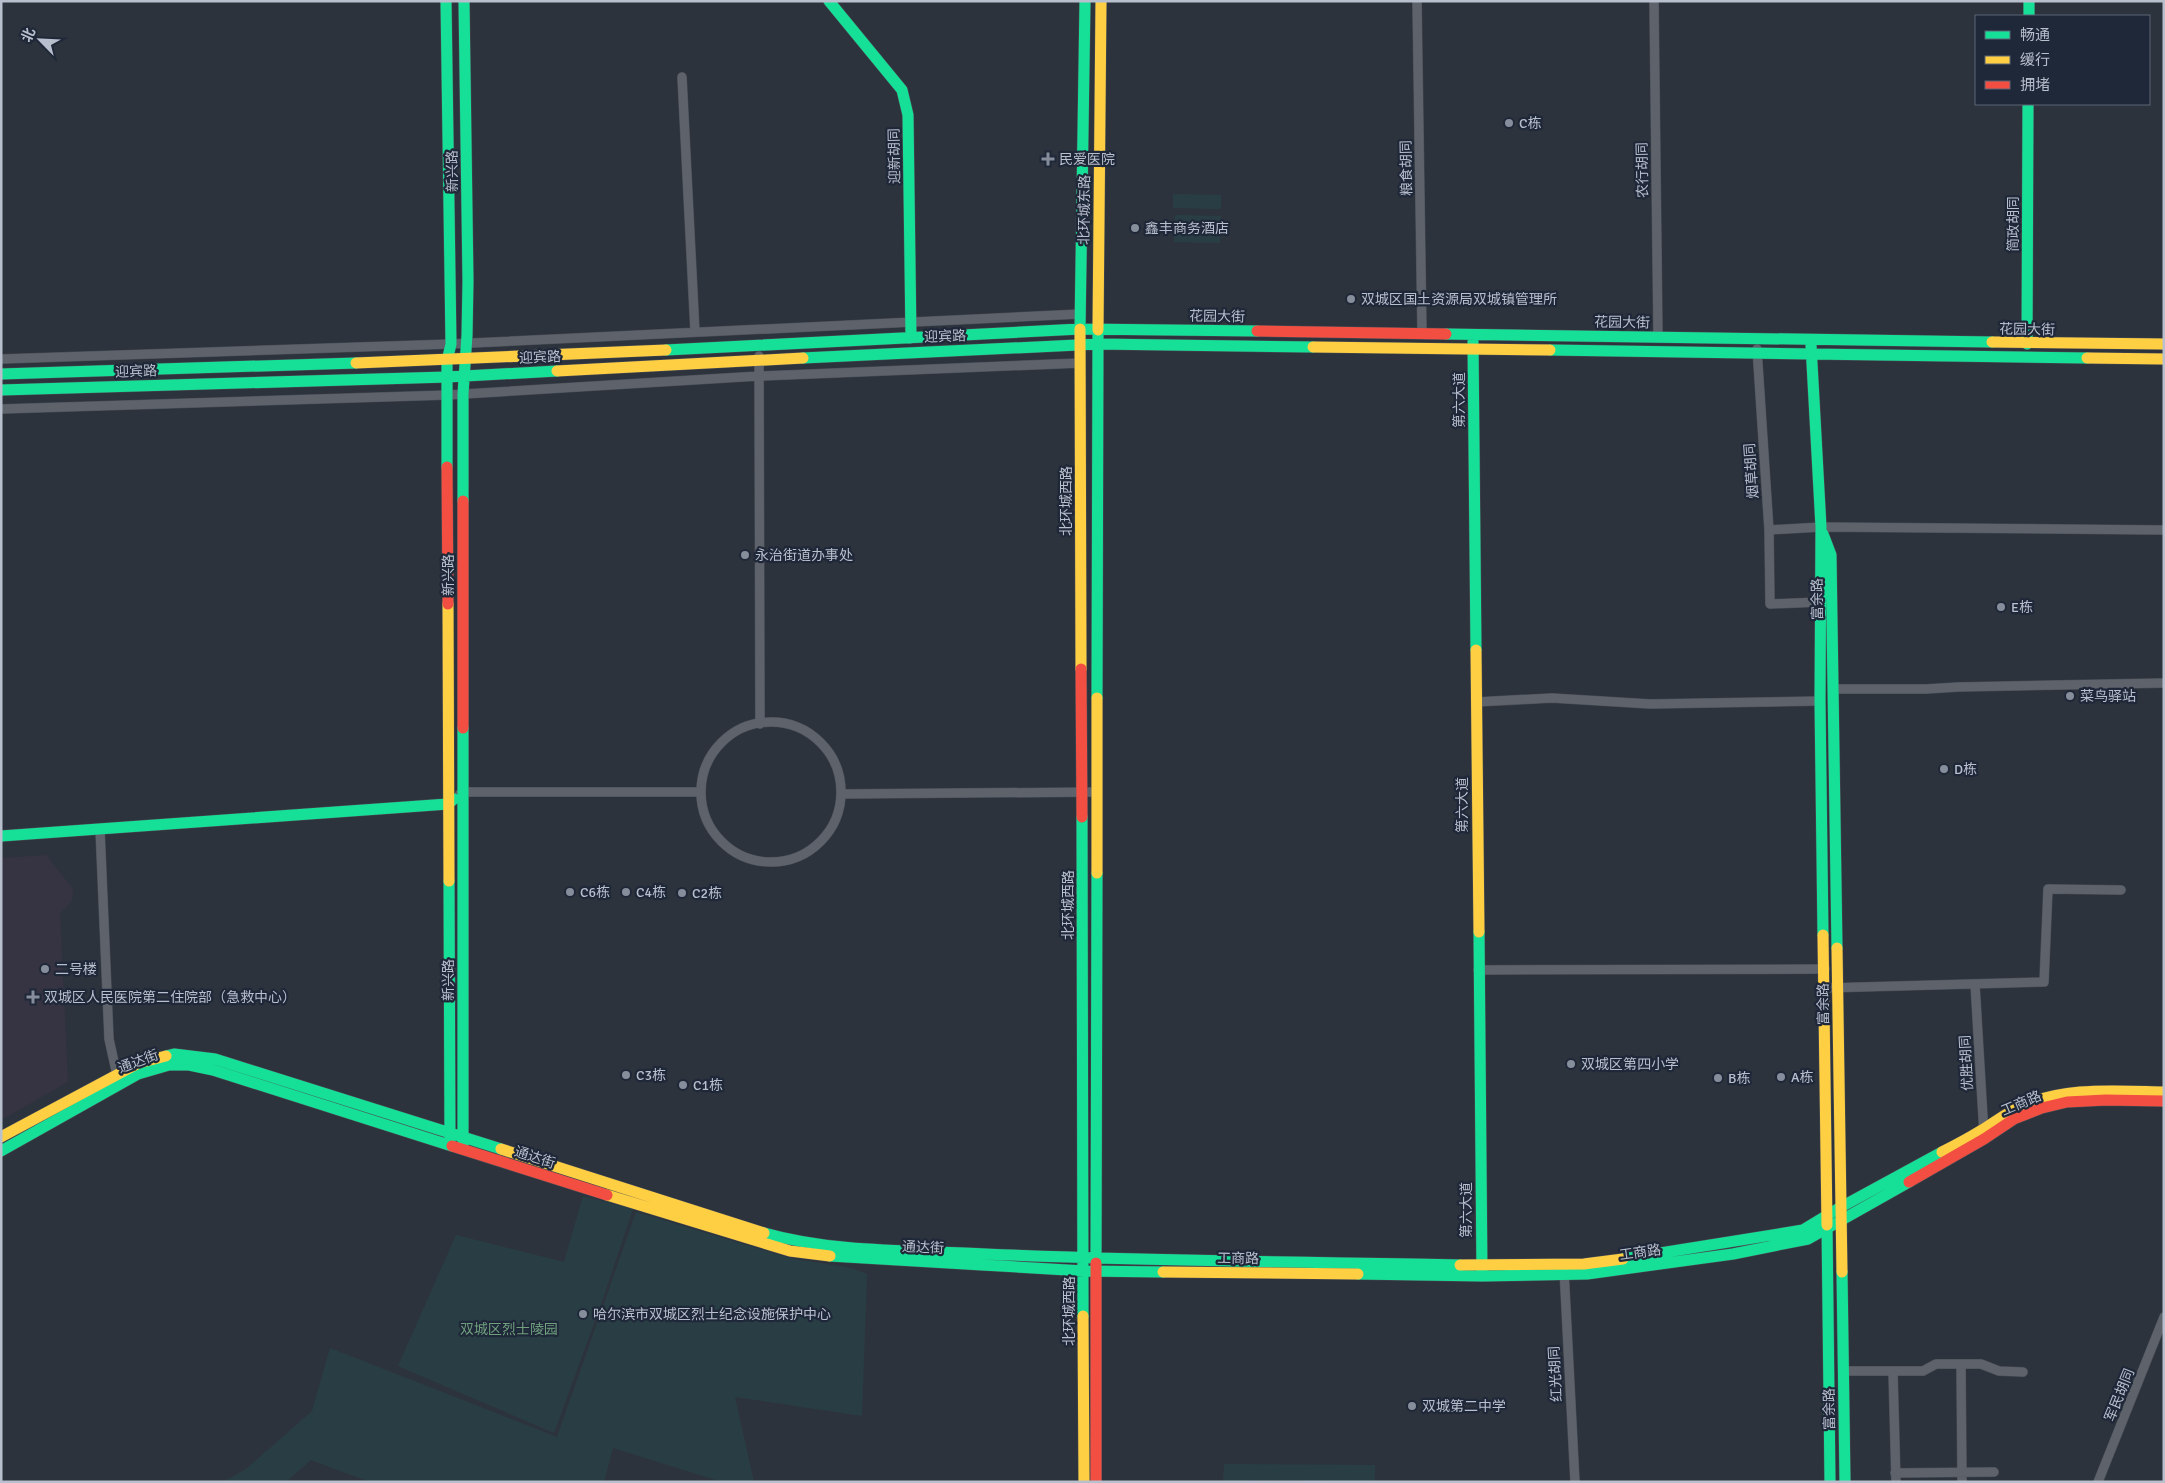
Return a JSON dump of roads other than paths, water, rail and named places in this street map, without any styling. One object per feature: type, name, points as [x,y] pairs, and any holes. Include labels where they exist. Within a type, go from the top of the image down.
[{"type":"main road","name":"新兴路","points":[[446,1],[451,344],[447,361],[447,377],[464,1150]]},
{"type":"main road","name":"新兴路","points":[[450,1145],[463,394],[464,360],[467,343],[466,300],[468,281],[464,1]]},
{"type":"main road","name":"迎新胡同","points":[[829,1],[844,16],[902,90],[908,115],[911,338]]},
{"type":"main road","name":"北环城东路","points":[[1080,329],[1085,1]]},
{"type":"main road","name":"北环城东路","points":[[1098,330],[1101,1]]},
{"type":"main road","points":[[2029,1],[2029,15]]},
{"type":"main road","name":"简政胡同","points":[[2027,344],[2028,105]]},
{"type":"main road","name":"花园大街","points":[[1080,329],[1757,338],[2027,344],[2164,344]]},
{"type":"main road","name":"北环城西路","points":[[1080,329],[1084,1482]]},
{"type":"main road","name":"迎宾路","points":[[1,374],[447,361],[1080,329]]},
{"type":"main road","name":"北环城西路","points":[[1096,1482],[1098,330]]},
{"type":"main road","name":"第六大道","points":[[1473,334],[1482,1271]]},
{"type":"main road","name":"富余路","points":[[1811,339],[1821,528],[1820,701],[1825,969],[1830,1482]]},
{"type":"main road","name":"花园大街","points":[[1081,345],[2164,359]]},
{"type":"main road","name":"迎宾路","points":[[1,390],[447,377],[1081,345]]},
{"type":"main road","name":"富余路","points":[[1821,528],[1831,555],[1845,1482]]},
{"type":"main road","points":[[1,836],[455,798]]},
{"type":"main road","name":"通达街","points":[[1,1151],[154,1058],[174,1054],[215,1059],[716,1219],[793,1241],[844,1247],[1083,1265]]},
{"type":"main road","name":"通达街","points":[[1,1137],[118,1079],[169,1065],[189,1065],[213,1070],[790,1251],[843,1258],[1083,1265]]},
{"type":"main road","name":"工商路","points":[[1984,1135],[2017,1108],[2043,1098],[2068,1093],[2106,1091],[2164,1092]]},
{"type":"main road","name":"工商路","points":[[1083,1265],[1615,1271],[1775,1247],[1808,1239],[1827,1222],[1841,1213],[2014,1119],[2042,1108],[2067,1102],[2106,1100],[2164,1101]]},
{"type":"street","name":"粮食胡同","points":[[1417,1],[1422,334]]},
{"type":"street","name":"农行胡同","points":[[1654,1],[1658,338]]},
{"type":"street","points":[[682,77],[699,332],[703,349]]},
{"type":"street","points":[[1,359],[451,344],[1081,314]]},
{"type":"street","name":"烟草胡同","points":[[1757,338],[1768,530],[1770,604],[1820,602]]},
{"type":"street","points":[[759,346],[760,724]]},
{"type":"street","points":[[1,409],[448,396],[759,376],[1081,363]]},
{"type":"street","points":[[1768,530],[1821,528],[2164,530]]},
{"type":"street","points":[[1833,689],[1926,689],[2164,683]]},
{"type":"street","points":[[1476,702],[1552,698],[1650,704],[1820,701]]},
{"type":"street","points":[[772,722],[794,726],[813,736],[828,752],[838,772],[841,794],[836,818],[823,838],[804,854],[782,862],[758,861],[735,853],[730,849],[717,837],[705,816],[700,792],[704,770],[714,751],[730,735],[750,725],[760,724],[772,722]]},
{"type":"street","points":[[455,798],[700,792]]},
{"type":"street","points":[[841,794],[1097,792]]},
{"type":"street","points":[[100,829],[109,1039],[118,1079]]},
{"type":"street","points":[[1825,988],[2044,982],[2048,889],[2120,890]]},
{"type":"street","points":[[1478,970],[1825,969]]},
{"type":"street","name":"优胜胡同","points":[[1975,984],[1984,1135]]},
{"type":"street","name":"红光胡同","points":[[1564,1270],[1575,1482]]},
{"type":"street","name":"军民胡同","points":[[2098,1482],[2164,1317]]},
{"type":"street","points":[[1844,1371],[1923,1372],[1936,1364],[1980,1364],[1998,1371],[2023,1372]]},
{"type":"street","points":[[1961,1364],[1962,1477]]},
{"type":"street","points":[[1893,1372],[1895,1477],[1962,1477],[1994,1472]]},
{"type":"place","name":"C栋","points":[[1509,123]]},
{"type":"place","name":"民爱医院","points":[[1048,159]]},
{"type":"place","name":"鑫丰商务酒店","points":[[1135,228]]},
{"type":"place","name":"双城区国土资源局双城镇管理所","points":[[1351,299]]},
{"type":"place","name":"永治街道办事处","points":[[745,555]]},
{"type":"place","name":"E栋","points":[[2001,607]]},
{"type":"place","name":"菜鸟驿站","points":[[2070,696]]},
{"type":"place","name":"D栋","points":[[1944,769]]},
{"type":"place","name":"C6栋","points":[[570,892]]},
{"type":"place","name":"C4栋","points":[[626,892]]},
{"type":"place","name":"C2栋","points":[[682,893]]},
{"type":"place","name":"二号楼","points":[[45,969]]},
{"type":"place","name":"双城区人民医院第二住院部（急救中心）","points":[[33,997]]},
{"type":"place","name":"双城区第四小学","points":[[1571,1064]]},
{"type":"place","name":"C3栋","points":[[626,1075]]},
{"type":"place","name":"A栋","points":[[1781,1077]]},
{"type":"place","name":"B栋","points":[[1718,1078]]},
{"type":"place","name":"C1栋","points":[[683,1085]]},
{"type":"place","name":"哈尔滨市双城区烈士纪念设施保护中心","points":[[583,1314]]},
{"type":"place","name":"双城第二中学","points":[[1412,1406]]},
{"type":"park label","name":"双城区烈士陵园","points":[[509,1329]]}]
